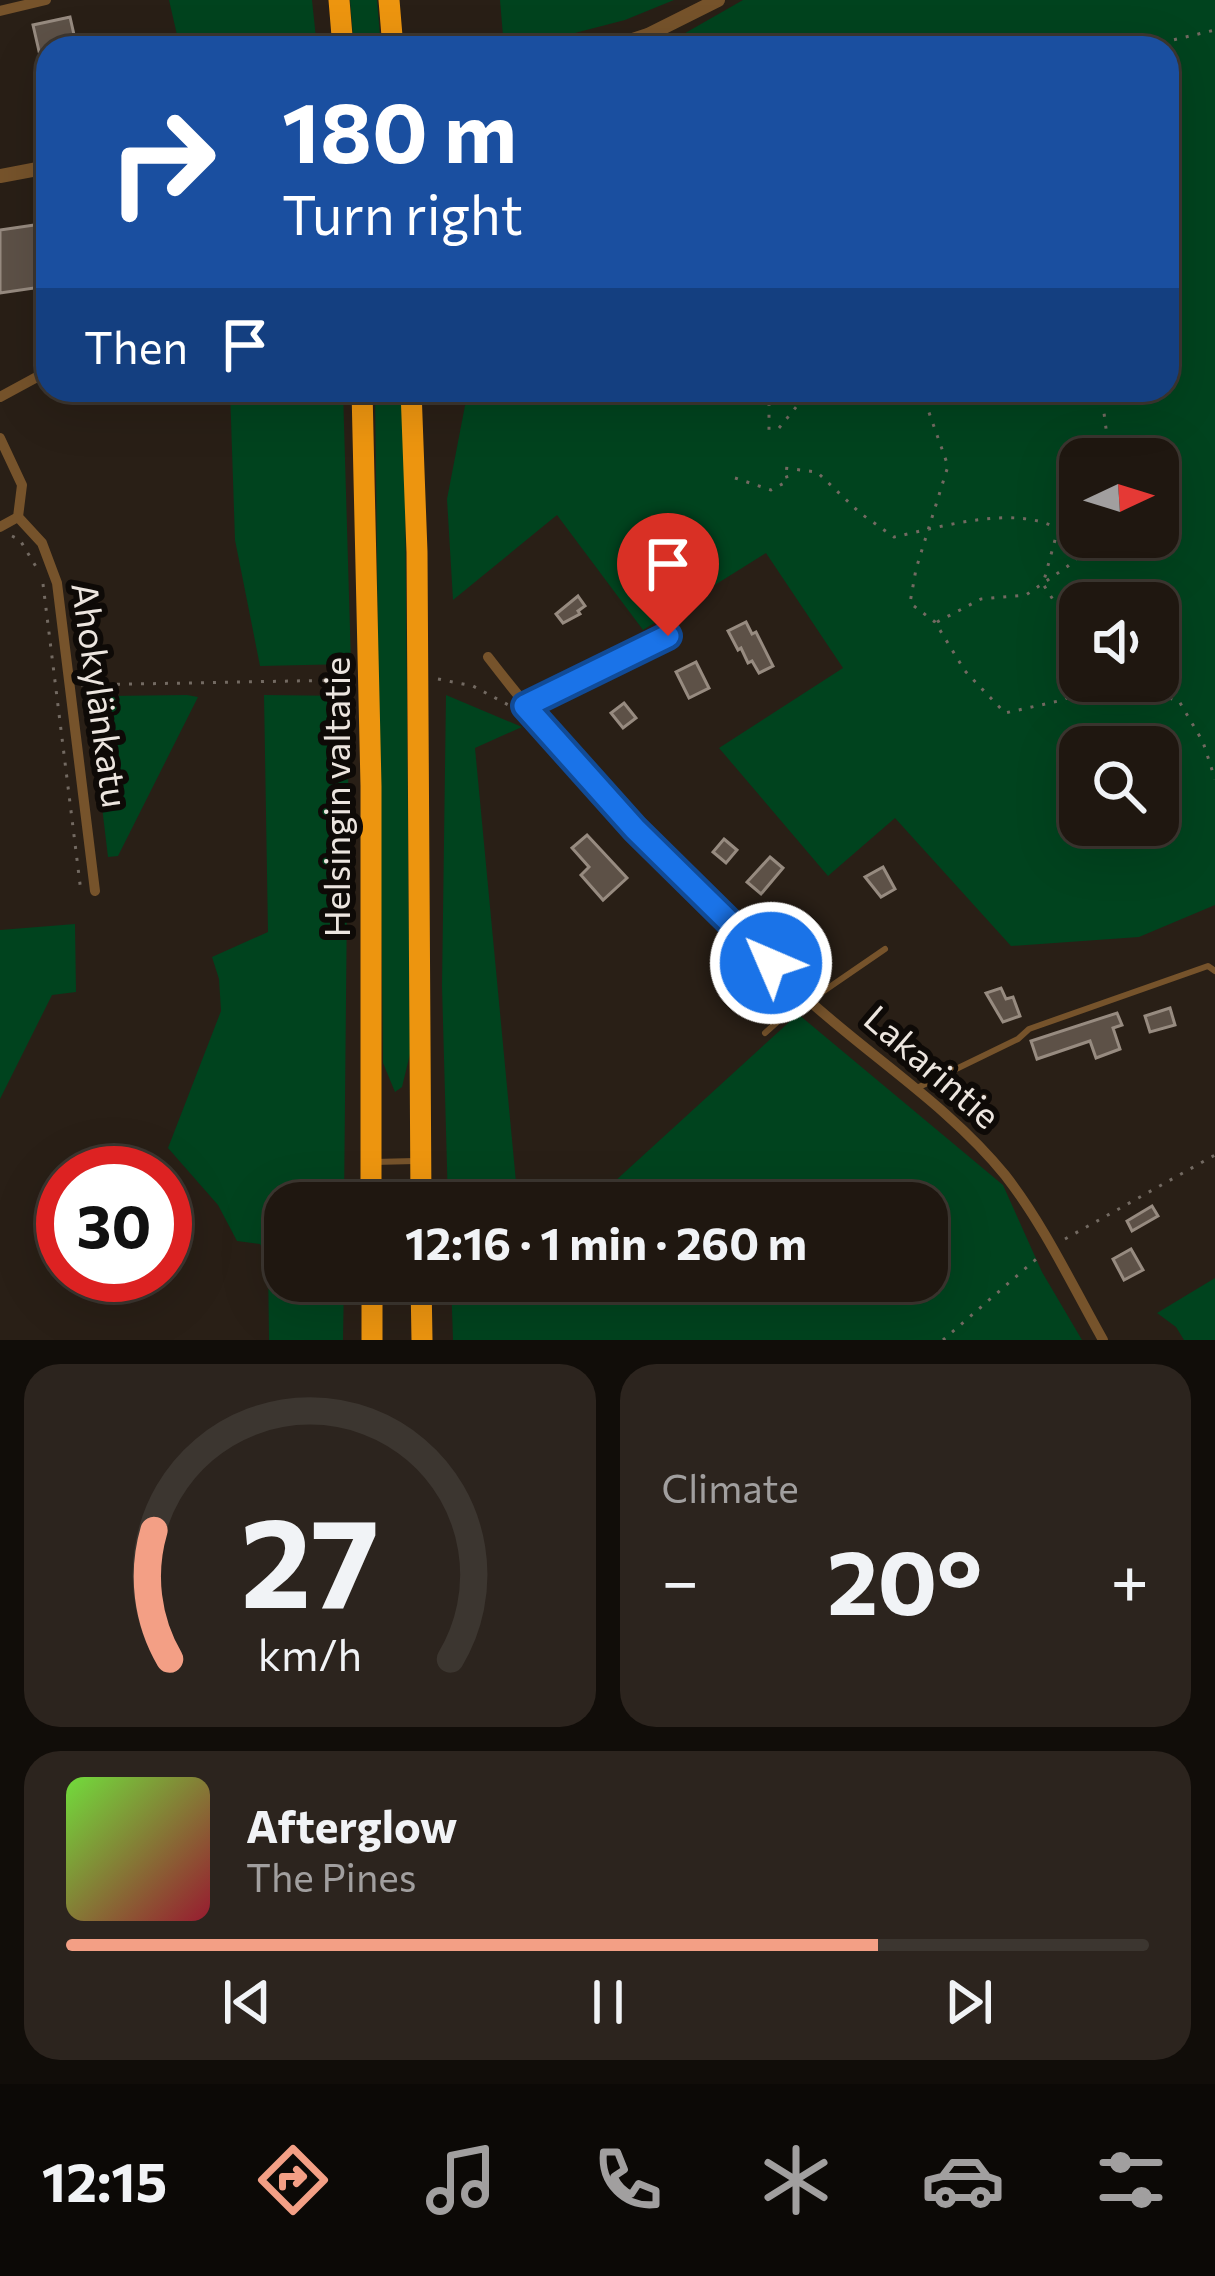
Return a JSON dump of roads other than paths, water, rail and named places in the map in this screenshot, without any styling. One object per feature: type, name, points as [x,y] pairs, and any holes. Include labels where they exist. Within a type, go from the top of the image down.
[{"type":"highway","points":[[339,0],[342,36]]},
{"type":"highway","points":[[389,0],[392,36]]},
{"type":"highway","name":"Helsingin valtatie","points":[[362,402],[371,786],[371,1182]]},
{"type":"highway","points":[[411,402],[417,552],[420,1182]]},
{"type":"highway","points":[[372,1302],[372,1340]]},
{"type":"highway","points":[[422,1302],[422,1340]]},
{"type":"street","points":[[0,11],[46,0]]},
{"type":"street","points":[[645,36],[718,0]]},
{"type":"street","points":[[0,176],[36,168]]},
{"type":"street","points":[[0,397],[36,378]]},
{"type":"street","name":"Ahokylänkatu","points":[[0,438],[22,485],[18,517],[42,542],[52,563],[70,685],[88,892]]},
{"type":"street","points":[[2,532],[18,517]]},
{"type":"street","name":"Lakarintie","points":[[488,657],[525,706],[635,829],[805,997],[985,1152],[1020,1195],[1103,1340]]},
{"type":"lane","points":[[525,706],[668,636]]},
{"type":"lane","points":[[765,1033],[805,997],[818,995],[885,949]]},
{"type":"lane","points":[[914,1090],[1018,1040],[1029,1029],[1208,965],[1215,971]]},
{"type":"lane","points":[[371,1162],[420,1161]]}]
